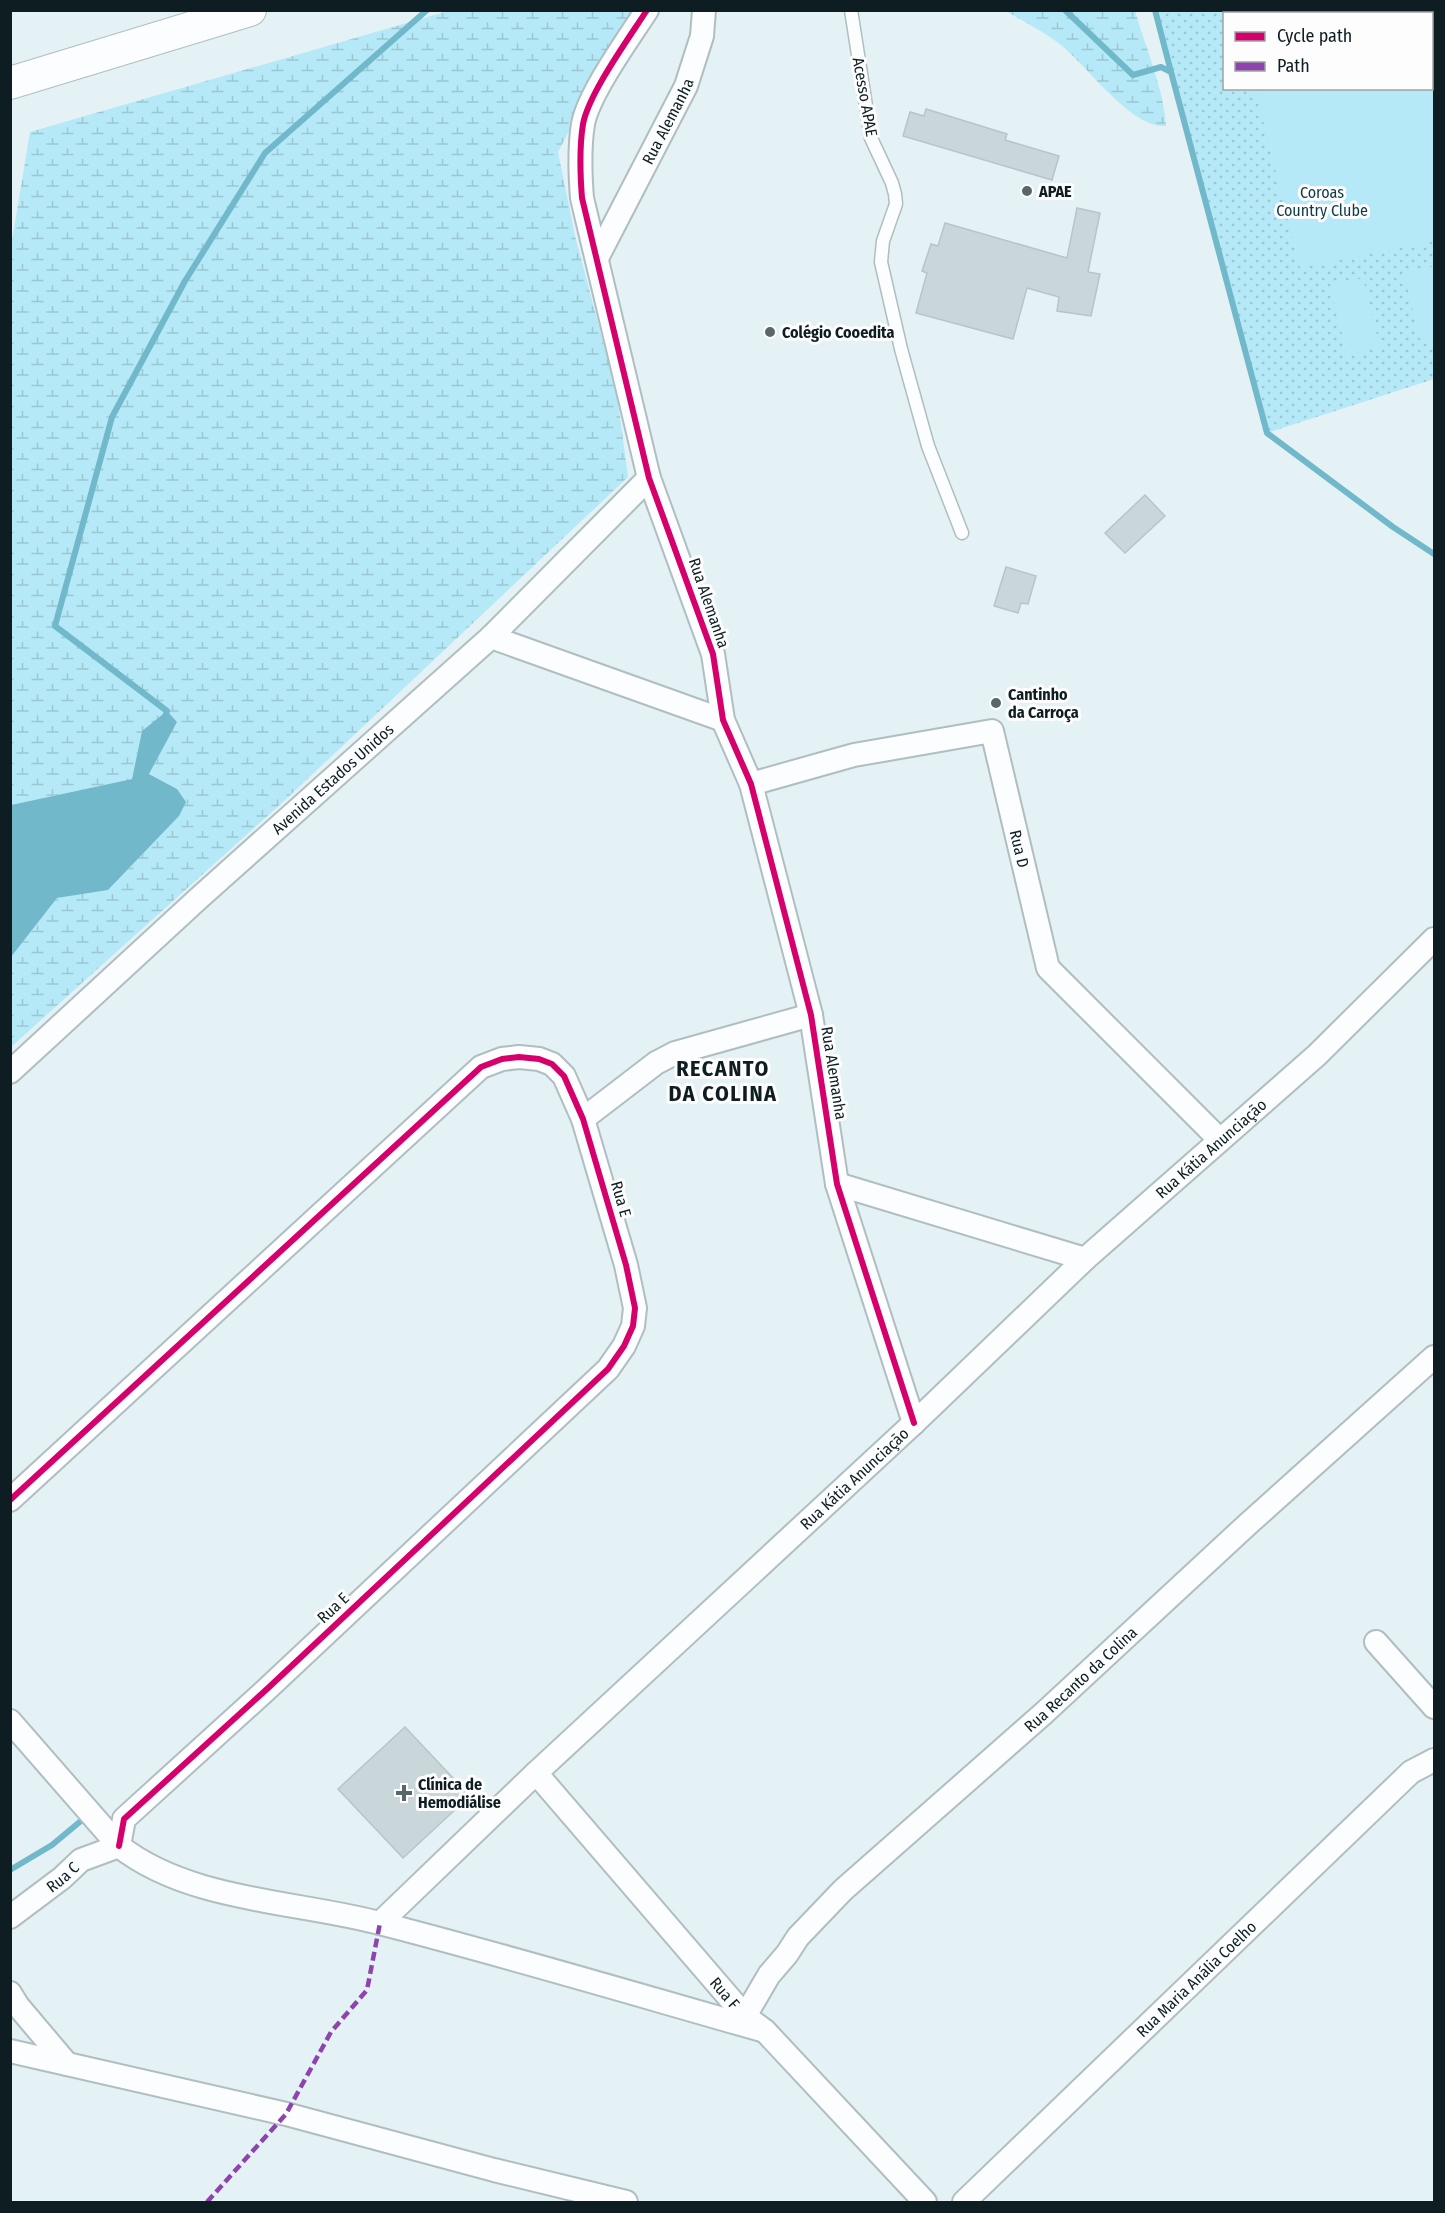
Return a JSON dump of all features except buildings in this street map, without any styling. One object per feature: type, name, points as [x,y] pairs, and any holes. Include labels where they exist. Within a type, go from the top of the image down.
[{"type":"main road","points":[[10,83],[246,11]]},
{"type":"street","name":"Rua Alemanha","points":[[647,10],[598,88],[584,121],[579,161],[582,198],[649,478],[713,654],[723,720],[751,784],[811,1015],[837,1184],[914,1423]]},
{"type":"street","name":"Rua Alemanha","points":[[597,258],[686,86],[702,36],[704,10]]},
{"type":"street","name":"Avenida Estados Unidos","points":[[10,1072],[199,898],[492,637],[649,478]]},
{"type":"street","points":[[492,637],[723,720]]},
{"type":"street","name":"Rua D","points":[[751,784],[854,755],[992,731],[1048,968],[1220,1140]]},
{"type":"street","name":"Rua Kátia Anunciação","points":[[381,1923],[536,1773],[914,1423],[1085,1259],[1317,1055],[1434,939]]},
{"type":"street","points":[[583,1119],[656,1063],[675,1053],[811,1015]]},
{"type":"street","name":"Rua E","points":[[10,1500],[481,1067],[502,1059],[538,1059],[552,1064],[564,1076],[583,1119],[626,1265],[634,1308],[633,1326],[624,1346],[608,1369],[124,1819],[119,1846]]},
{"type":"street","points":[[837,1184],[1085,1259]]},
{"type":"street","name":"Rua Recanto da Colina","points":[[745,2016],[769,1975],[798,1937],[843,1890],[1044,1713],[1248,1524],[1434,1357]]},
{"type":"street","points":[[1376,1642],[1434,1707]]},
{"type":"street","points":[[10,1721],[119,1846],[161,1872],[192,1883],[266,1901],[381,1923],[765,2031]]},
{"type":"street","name":"Rua Maria Anália Coelho","points":[[964,2202],[1411,1772],[1434,1760]]},
{"type":"street","name":"Rua F","points":[[536,1773],[745,2016],[765,2031],[925,2202]]},
{"type":"street","name":"Rua C","points":[[10,1917],[62,1878],[81,1860],[119,1846]]},
{"type":"street","points":[[13,2006],[67,2064]]},
{"type":"street","points":[[10,2051],[286,2115],[626,2202]]},
{"type":"lane","name":"Acesso APAE","points":[[851,10],[871,138],[892,183],[896,204],[883,241],[881,262],[901,349],[928,446],[962,533]]},
{"type":"green space","points":[[448,11],[632,11],[558,152],[575,236],[617,394],[628,477],[284,801],[11,1047],[11,957],[57,898],[108,890],[179,816],[177,789],[149,774],[177,722],[142,731],[132,779],[11,805],[10,253],[30,132]]},
{"type":"green space","points":[[1006,11],[1135,11],[1158,82],[1166,126],[1139,118],[1111,95],[1061,45]]},
{"type":"green space","name":"Coroas Country Clube","points":[[1155,11],[1434,11],[1434,379],[1267,433]]},
{"type":"green space","points":[[1434,11],[1434,241],[1300,268],[1255,90],[1433,90],[1433,12],[1236,12]]},
{"type":"green space","points":[[1434,266],[1434,340],[1421,343],[1404,274]]},
{"type":"green space","points":[[1363,278],[1380,347],[1347,355],[1330,286]]},
{"type":"shaded area","points":[[167,711],[177,722],[149,774],[177,789],[186,802],[179,816],[108,890],[57,898],[11,957],[11,805],[132,779],[142,731]]},
{"type":"waterway","points":[[165,717],[167,711],[55,626],[112,417],[185,281],[265,153],[427,10]]},
{"type":"waterway","points":[[1065,10],[1133,75],[1161,67],[1171,72],[1267,433],[1393,527],[1434,554]]},
{"type":"waterway","points":[[1155,10],[1171,72]]},
{"type":"waterway","points":[[10,1870],[52,1845],[82,1820]]},
{"type":"marked path","points":[[207,2202],[286,2114],[331,2032],[367,1990],[380,1923]]},
{"type":"cycle path","points":[[647,10],[610,66],[587,111],[581,143],[582,198],[649,478],[713,654],[723,720],[751,784],[811,1015],[837,1184],[914,1423]]},
{"type":"cycle path","points":[[10,1500],[481,1067],[502,1059],[519,1057],[539,1059],[552,1064],[564,1076],[583,1119],[626,1265],[635,1308],[633,1326],[624,1346],[608,1369],[267,1689],[124,1819],[119,1846]]},
{"type":"place","name":"APAE","points":[[1027,191]]},
{"type":"place","name":"Colégio Cooedita","points":[[770,332]]},
{"type":"place","name":"Cantinho da Carroça","points":[[996,703]]},
{"type":"place","name":"Clínica de Hemodiálise","points":[[404,1793]]},
{"type":"district","name":"RECANTO DA COLINA","points":[[723,1080]]}]
